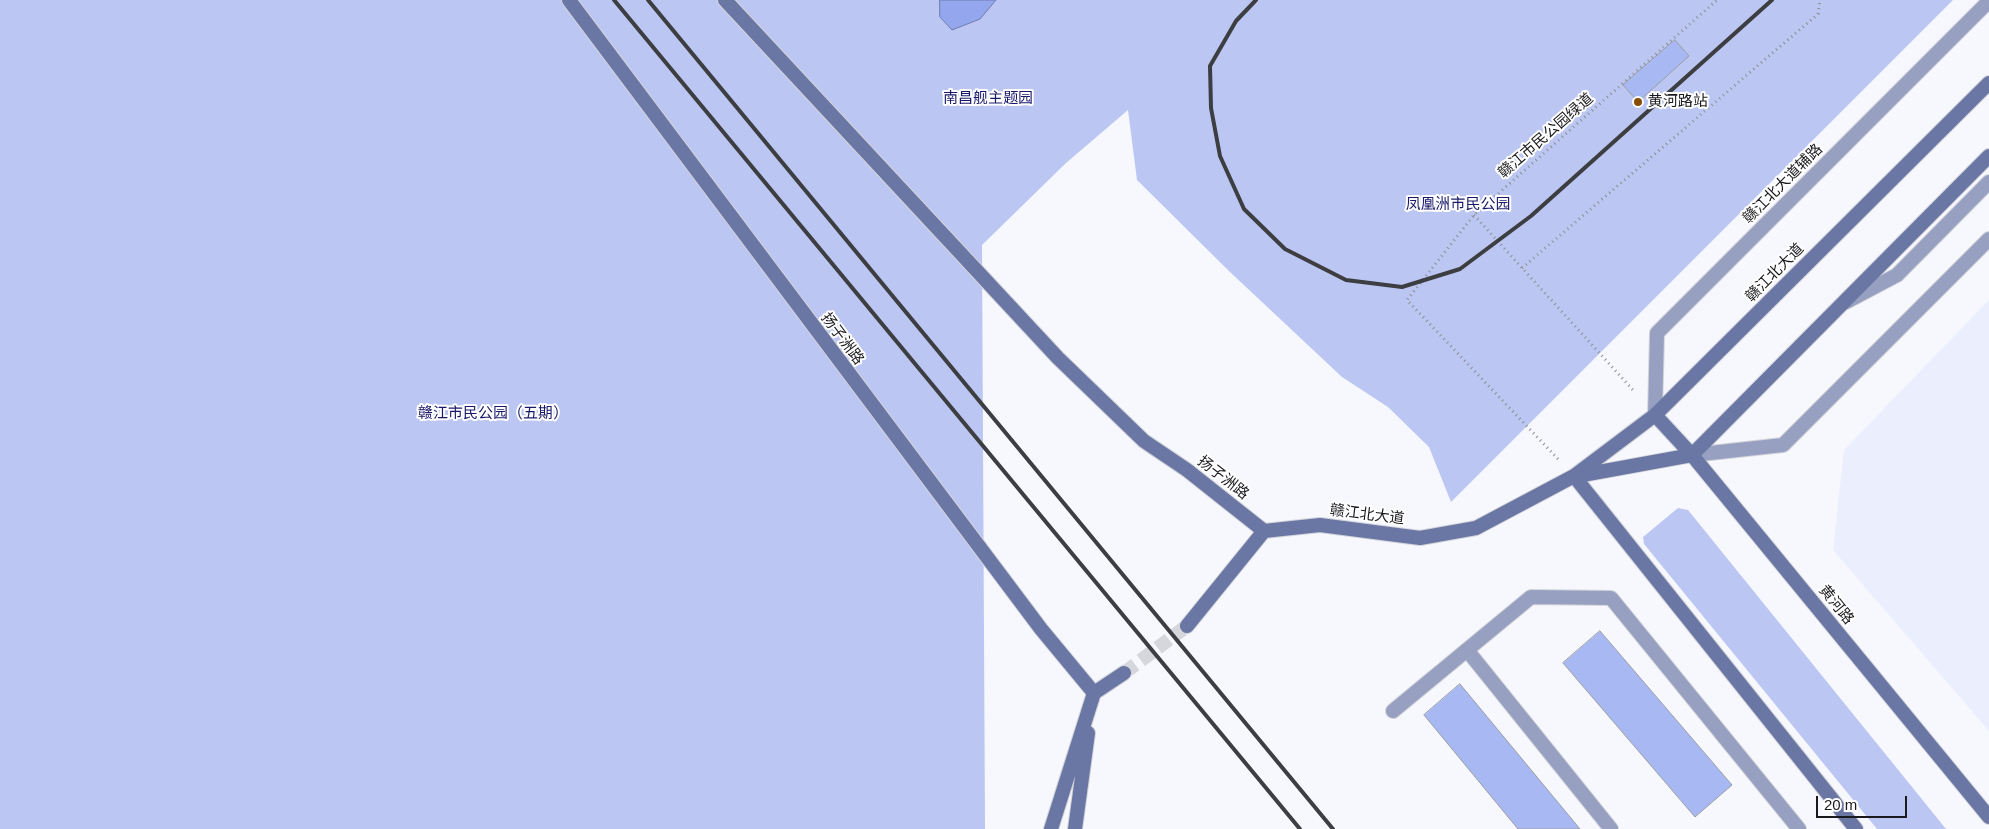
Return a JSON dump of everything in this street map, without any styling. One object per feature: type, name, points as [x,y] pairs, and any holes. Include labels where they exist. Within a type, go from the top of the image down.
[{"type":"main road","name":"扬子洲路","points":[[569,0],[1041,629],[1094,693]]},
{"type":"main road","name":"扬子洲路","points":[[724,0],[1058,358],[1144,441],[1187,470],[1264,531]]},
{"type":"main road","name":"赣江北大道","points":[[1264,531],[1320,525],[1420,538],[1476,528],[1574,476],[1655,415],[1989,83]]},
{"type":"main road","points":[[1692,455],[1989,156]]},
{"type":"main road","name":"黄河路","points":[[1655,415],[1692,455],[1989,817]]},
{"type":"main road","name":"赣江北大道","points":[[1574,476],[1692,455]]},
{"type":"main road","points":[[1574,476],[1856,829]]},
{"type":"main road","points":[[1187,626],[1264,531]]},
{"type":"main road","points":[[1052,829],[1094,693],[1124,673]]},
{"type":"main road","points":[[1075,829],[1094,693]]},
{"type":"street","name":"赣江北大道辅路","points":[[1655,415],[1656,334],[1989,1]]},
{"type":"street","points":[[1843,303],[1897,276],[1989,182]]},
{"type":"street","points":[[1692,455],[1783,444],[1989,238]]},
{"type":"street","points":[[1392,711],[1531,597],[1611,598],[1799,829]]},
{"type":"street","points":[[1467,650],[1612,829]]},
{"type":"path","name":"赣江市民公园绿道","points":[[1574,476],[1407,300],[1474,215],[1717,0]]},
{"type":"path","points":[[1522,268],[1818,14],[1820,0]]},
{"type":"path","points":[[1474,215],[1655,415]]},
{"type":"shaded area","points":[[1989,300],[1989,731],[1833,550],[1844,450]]},
{"type":"green space","name":"赣江市民公园（五期）","points":[[0,0],[1953,0],[1451,502],[1429,447],[1388,407],[1342,377],[1230,272],[1137,180],[1128,110],[1066,163],[982,245],[985,829],[0,829]]},
{"type":"green space","points":[[1678,508],[1688,510],[1946,829],[1877,829],[1644,544],[1643,537]]},
{"type":"water","points":[[940,0],[996,0],[980,19],[952,30],[940,17]]},
{"type":"building","points":[[1675,40],[1689,56],[1638,102],[1623,85]]},
{"type":"building","points":[[1600,631],[1732,785],[1695,817],[1563,663]]},
{"type":"building","points":[[1460,684],[1580,829],[1518,829],[1424,715]]},
{"type":"tunnel","points":[[1124,673],[1187,626]]},
{"type":"railway","points":[[614,0],[1300,829]]},
{"type":"railway","points":[[648,0],[1333,829]]},
{"type":"railway","points":[[1256,0],[1236,21],[1210,66],[1211,108],[1220,156],[1244,209],[1285,249],[1346,280],[1402,287],[1460,269],[1531,216],[1772,0]]},
{"type":"place","name":"黄河路站","points":[[1638,102]]},
{"type":"park label","name":"南昌舰主题园","points":[[988,99]]},
{"type":"park label","name":"凤凰洲市民公园","points":[[1458,205]]}]
